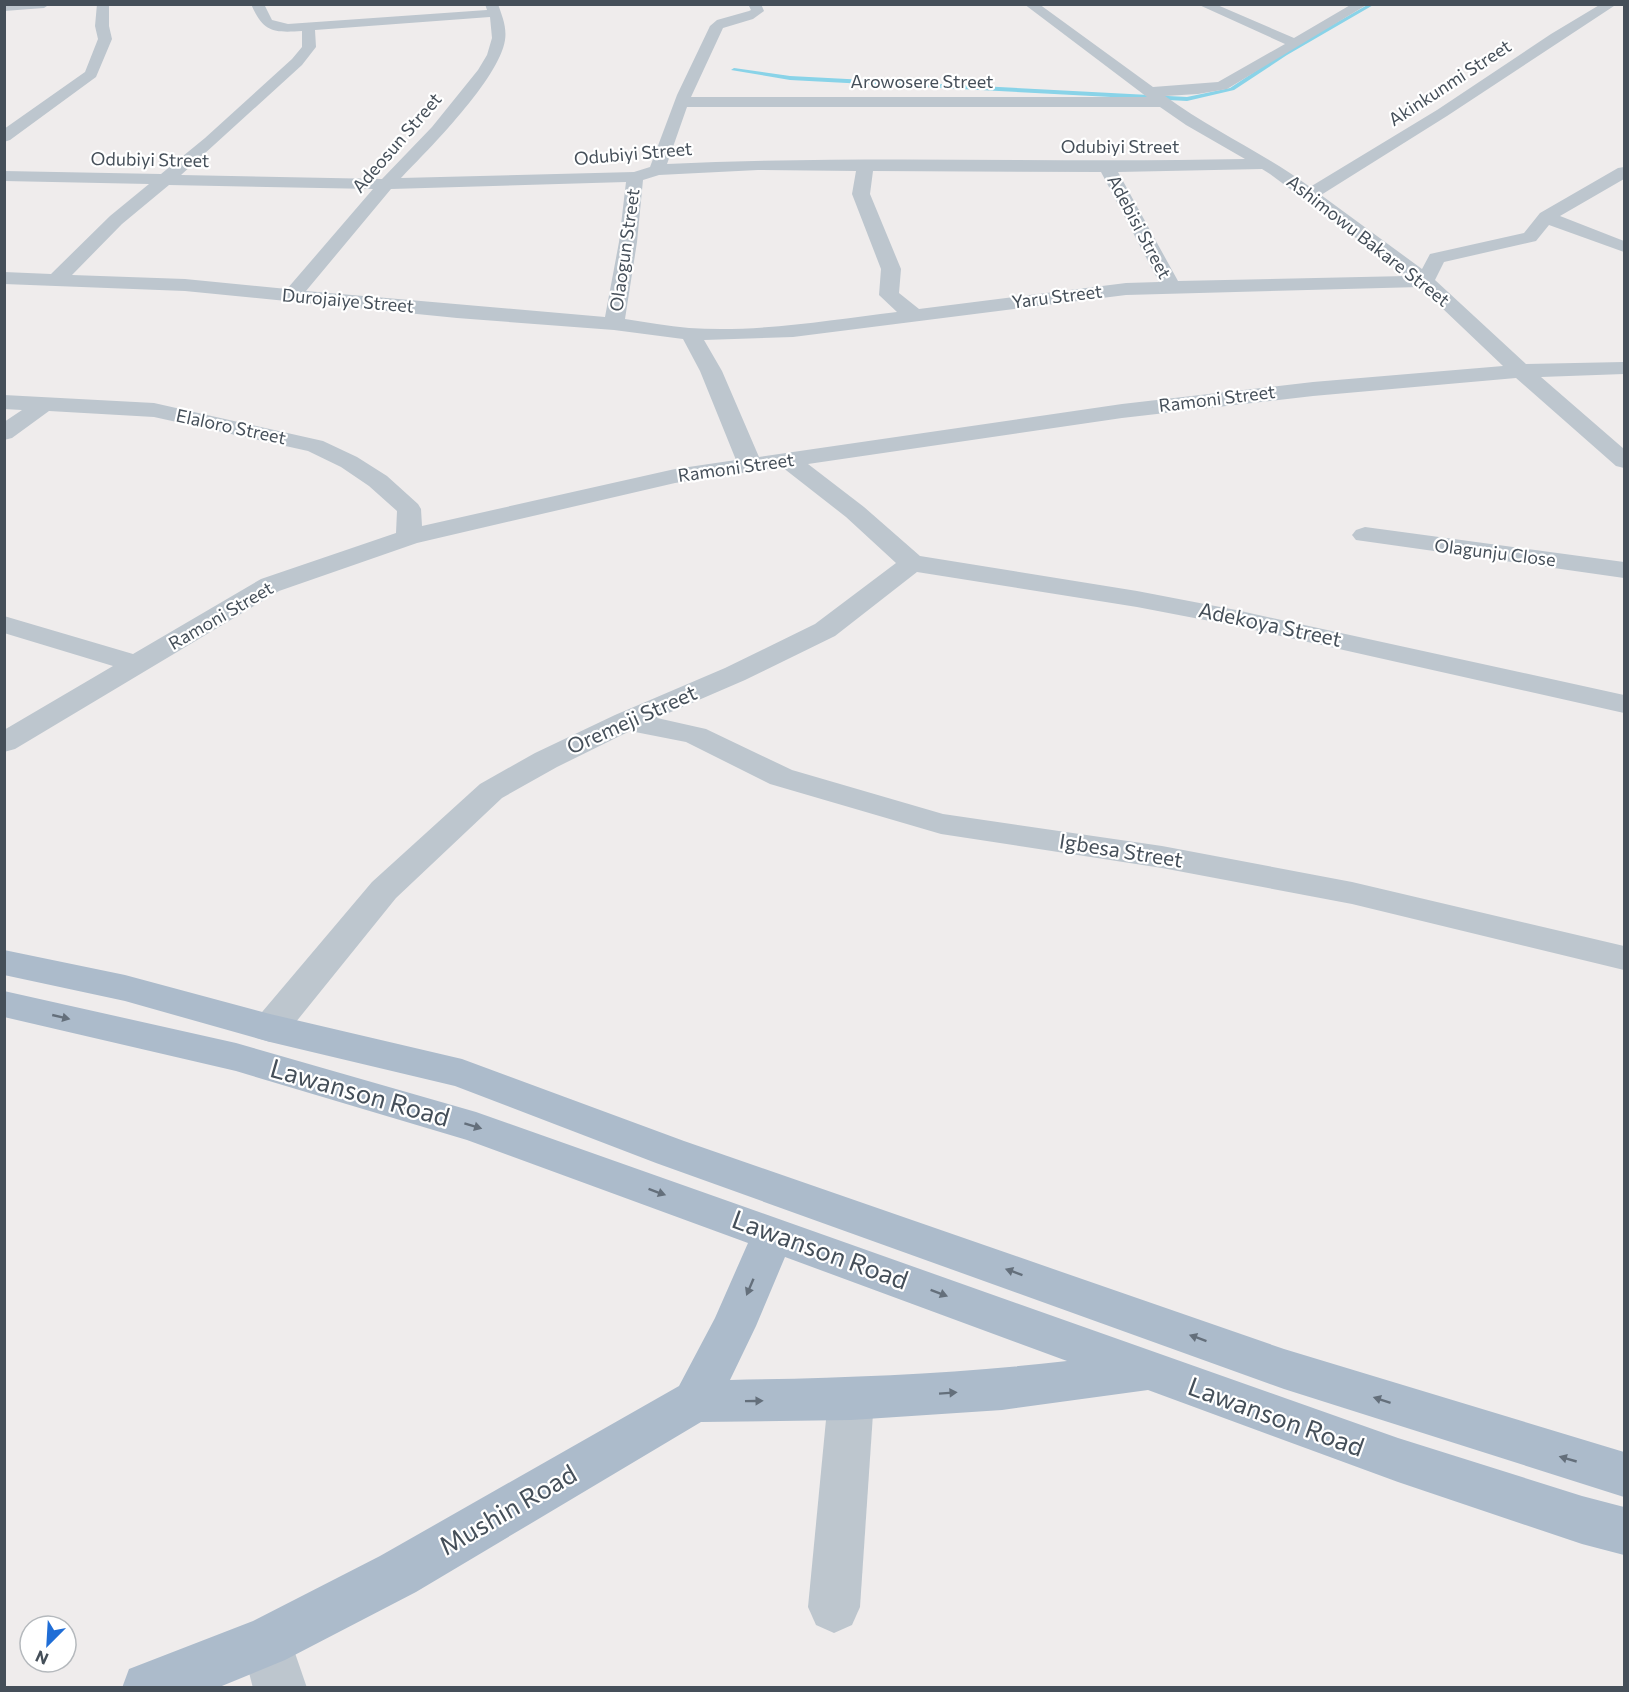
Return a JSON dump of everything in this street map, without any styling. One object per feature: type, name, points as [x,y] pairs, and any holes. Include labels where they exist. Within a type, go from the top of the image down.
[{"type":"main road","name":"Lawanson Road","points":[[4,962],[125,988],[270,1028],[462,1074],[670,1152],[1284,1369],[1624,1475]]},
{"type":"main road","name":"Lawanson Road","points":[[4,1004],[236,1057],[476,1127],[1398,1460],[1582,1520],[1624,1531]]},
{"type":"main road","points":[[773,1234],[734,1326],[695,1401],[851,1400],[1002,1389],[1148,1371]]},
{"type":"main road","name":"Mushin Road","points":[[148,1688],[274,1665],[398,1574],[695,1401]]},
{"type":"street","points":[[4,7],[44,4]]},
{"type":"street","points":[[4,137],[91,74],[105,39],[102,26],[103,4]]},
{"type":"street","points":[[257,4],[266,23],[272,27],[308,27],[493,9]]},
{"type":"street","name":"Olaogun Street","points":[[657,170],[682,102],[719,24],[756,14],[758,11],[754,4]]},
{"type":"street","name":"Ashimowu Bakare Street","points":[[1030,4],[1191,122],[1265,164],[1310,195],[1425,281],[1521,372],[1624,460]]},
{"type":"street","points":[[1203,4],[1295,43]]},
{"type":"street","name":"Arowosere Street","points":[[682,102],[1155,96],[1198,90],[1222,86],[1362,4]]},
{"type":"street","name":"Akinkunmi Street","points":[[1310,195],[1611,4]]},
{"type":"street","name":"Adeosun Street","points":[[292,296],[386,184],[438,130],[484,72],[494,55],[499,38],[498,21],[493,9]]},
{"type":"street","points":[[57,279],[116,220],[211,141],[297,62],[309,47],[308,27]]},
{"type":"street","points":[[822,149],[826,166]]},
{"type":"street","name":"Odubiyi Street","points":[[4,176],[386,184],[635,177],[657,170],[758,165],[1107,167],[1265,164]]},
{"type":"street","points":[[865,165],[861,194],[891,269],[889,295],[915,316]]},
{"type":"street","name":"Adebisi Street","points":[[1107,167],[1171,286]]},
{"type":"street","points":[[1425,281],[1437,258],[1530,237],[1546,218],[1624,172]]},
{"type":"street","name":"Olaogun Street","points":[[614,324],[628,242],[635,177]]},
{"type":"street","points":[[1546,218],[1624,247]]},
{"type":"street","name":"Durojaiye Street","points":[[4,279],[185,285],[614,324],[690,334]]},
{"type":"street","name":"Yaru Street","points":[[690,334],[793,331],[1062,296],[1171,286],[1380,284],[1425,281]]},
{"type":"street","points":[[690,334],[711,371],[750,464]]},
{"type":"street","name":"Ramoni Street","points":[[4,743],[270,585],[409,537],[675,476],[1220,398],[1521,372],[1624,368]]},
{"type":"street","name":"Elaloro Street","points":[[4,402],[154,411],[315,446],[368,474],[409,509],[409,537]]},
{"type":"street","points":[[4,433],[44,404]]},
{"type":"street","points":[[789,461],[855,512],[912,563]]},
{"type":"street","name":"Olagunju Close","points":[[1365,535],[1624,570]]},
{"type":"street","name":"Adekoya Street","points":[[912,563],[1225,615],[1624,704]]},
{"type":"street","name":"Oremeji Street","points":[[270,1028],[384,890],[491,791],[546,760],[626,721],[735,674],[825,630],[912,563]]},
{"type":"street","points":[[4,624],[67,645],[136,664]]},
{"type":"street","name":"Igbesa Street","points":[[626,721],[695,735],[781,777],[941,824],[1162,857],[1352,893],[1624,958]]},
{"type":"street","points":[[834,1607],[851,1400]]},
{"type":"waterway","points":[[734,70],[790,78],[1187,99],[1232,89],[1285,54],[1373,4]]}]
